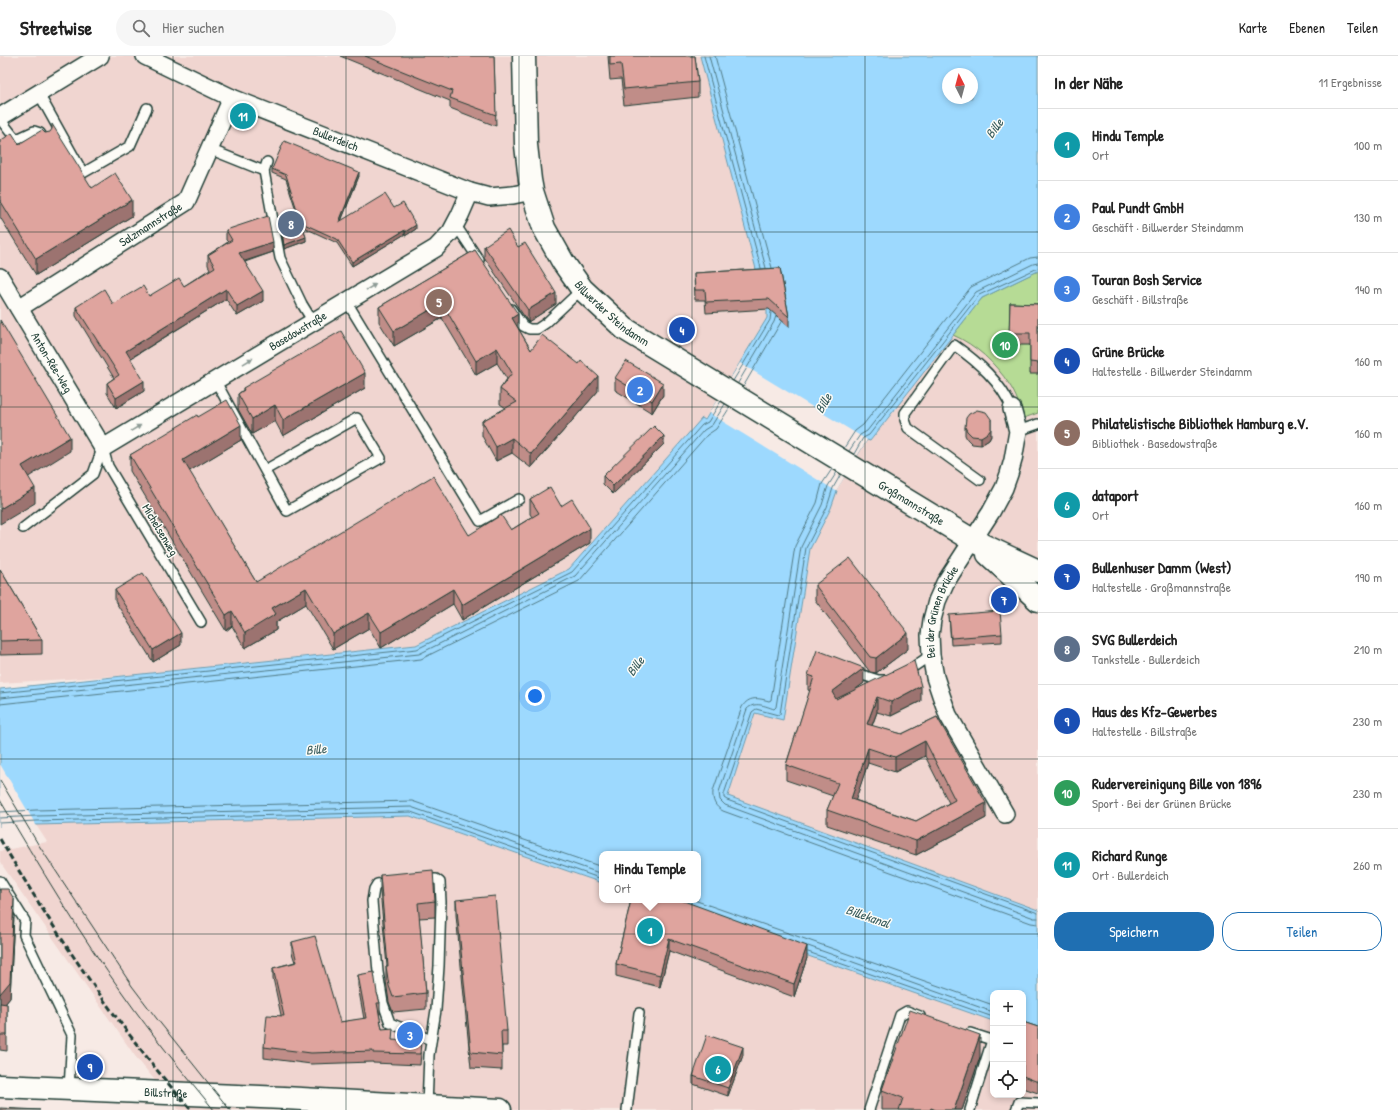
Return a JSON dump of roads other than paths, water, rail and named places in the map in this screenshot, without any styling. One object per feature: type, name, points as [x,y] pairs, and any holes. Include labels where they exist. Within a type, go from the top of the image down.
[{"type":"main road","name":"Billwerder Steindamm","points":[[524,56],[526,145],[532,192],[544,228],[562,262],[582,289],[625,329],[851,465]]},
{"type":"main road","name":"Großmannstraße","points":[[851,465],[972,540],[1038,570]]},
{"type":"main road","name":"Großmannstraße","points":[[972,540],[1038,600]]},
{"type":"main road","name":"Billstraße","points":[[0,1086],[69,1089],[284,1104],[500,1110]]},
{"type":"street","points":[[0,118],[100,56]]},
{"type":"street","name":"Bullerdeich","points":[[146,56],[232,98],[470,192],[489,197],[532,192]]},
{"type":"street","name":"Salzmannstraße","points":[[19,308],[186,202],[232,98]]},
{"type":"street","name":"Basedowstraße","points":[[103,448],[436,248],[451,232],[470,192]]},
{"type":"street","name":"Anton-Rée-Weg","points":[[0,277],[103,448]]},
{"type":"street","name":"Bei der Grünen Brücke","points":[[1005,814],[948,715],[940,695],[931,655],[930,635],[937,601],[945,583],[1004,488],[1013,460],[1018,431],[1012,409]]},
{"type":"lane","points":[[39,94],[83,173],[130,146],[147,108]]},
{"type":"lane","points":[[0,118],[14,137],[19,138],[34,131],[42,136],[47,144]]},
{"type":"lane","points":[[209,149],[264,171]]},
{"type":"lane","points":[[268,162],[264,171],[280,258],[302,304],[313,322]]},
{"type":"lane","points":[[455,224],[486,270]]},
{"type":"lane","points":[[506,301],[523,326],[529,329],[537,329],[546,323],[582,289]]},
{"type":"lane","points":[[347,302],[480,520],[519,499]]},
{"type":"lane","points":[[980,480],[908,428],[904,420],[905,413],[954,345],[970,356],[997,383],[1004,391],[1012,409]]},
{"type":"lane","points":[[215,380],[287,511],[381,458],[357,418],[265,470]]},
{"type":"lane","points":[[1018,431],[1038,424]]},
{"type":"lane","points":[[23,528],[93,474],[103,448]]},
{"type":"lane","name":"Michelsenweg","points":[[103,448],[108,466],[201,622]]},
{"type":"lane","points":[[842,668],[878,680],[890,680],[915,667],[931,655]]},
{"type":"lane","points":[[416,879],[436,879],[440,882],[441,902],[436,1010],[423,1107]]},
{"type":"lane","points":[[0,881],[26,921],[24,935],[72,1035],[69,1089]]},
{"type":"lane","points":[[400,881],[377,884],[374,889],[372,901],[378,972],[383,1003],[390,1023],[431,1040]]},
{"type":"lane","points":[[869,1110],[900,1015],[907,1011],[928,1018]]},
{"type":"lane","points":[[627,1110],[639,1012]]},
{"type":"lane","points":[[964,1030],[992,1040],[970,1110]]},
{"type":"lane","points":[[1016,1110],[1019,1102],[1038,1103]]},
{"type":"water","points":[[700,56],[1038,56],[1038,271],[982,298],[870,441],[867,440],[836,490],[837,491],[831,508],[810,549],[783,720],[755,713],[728,796],[1038,910],[1038,1037],[1026,1033],[1026,990],[990,990],[990,1020],[658,903],[701,903],[701,851],[599,851],[599,882],[410,816],[0,827],[0,689],[416,645],[569,569],[702,418],[705,420],[767,318],[767,311]]},
{"type":"tram line","points":[[0,780],[38,844],[132,986],[230,1110]]},
{"type":"tram line","points":[[0,800],[60,899],[107,972],[157,1039],[214,1110]]},
{"type":"railway","points":[[0,839],[51,923],[107,1004],[162,1077],[191,1110]]},
{"type":"place","name":"Richard Runge","points":[[243,116]]},
{"type":"place","name":"SVG Bullerdeich","points":[[291,224]]},
{"type":"place","name":"Philatelistische Bibliothek Hamburg e.V.","points":[[439,302]]},
{"type":"place","name":"Grüne Brücke","points":[[682,330]]},
{"type":"place","name":"Rudervereinigung Bille von 1896","points":[[1005,345]]},
{"type":"place","name":"Paul Pundt GmbH","points":[[640,390]]},
{"type":"place","name":"Bullenhuser Damm (West)","points":[[1004,600]]},
{"type":"place","name":"Hindu Temple","points":[[650,931]]},
{"type":"place","name":"Touran Bosh Service","points":[[410,1035]]},
{"type":"place","name":"Haus des Kfz-Gewerbes","points":[[90,1067]]},
{"type":"place","name":"dataport","points":[[718,1069]]},
{"type":"water label","name":"Bille","points":[[994,128]]},
{"type":"water label","name":"Bille","points":[[823,403]]},
{"type":"water label","name":"Bille","points":[[635,666]]},
{"type":"water label","name":"Bille","points":[[316,749]]},
{"type":"water label","name":"Billekanal","points":[[868,916]]}]
